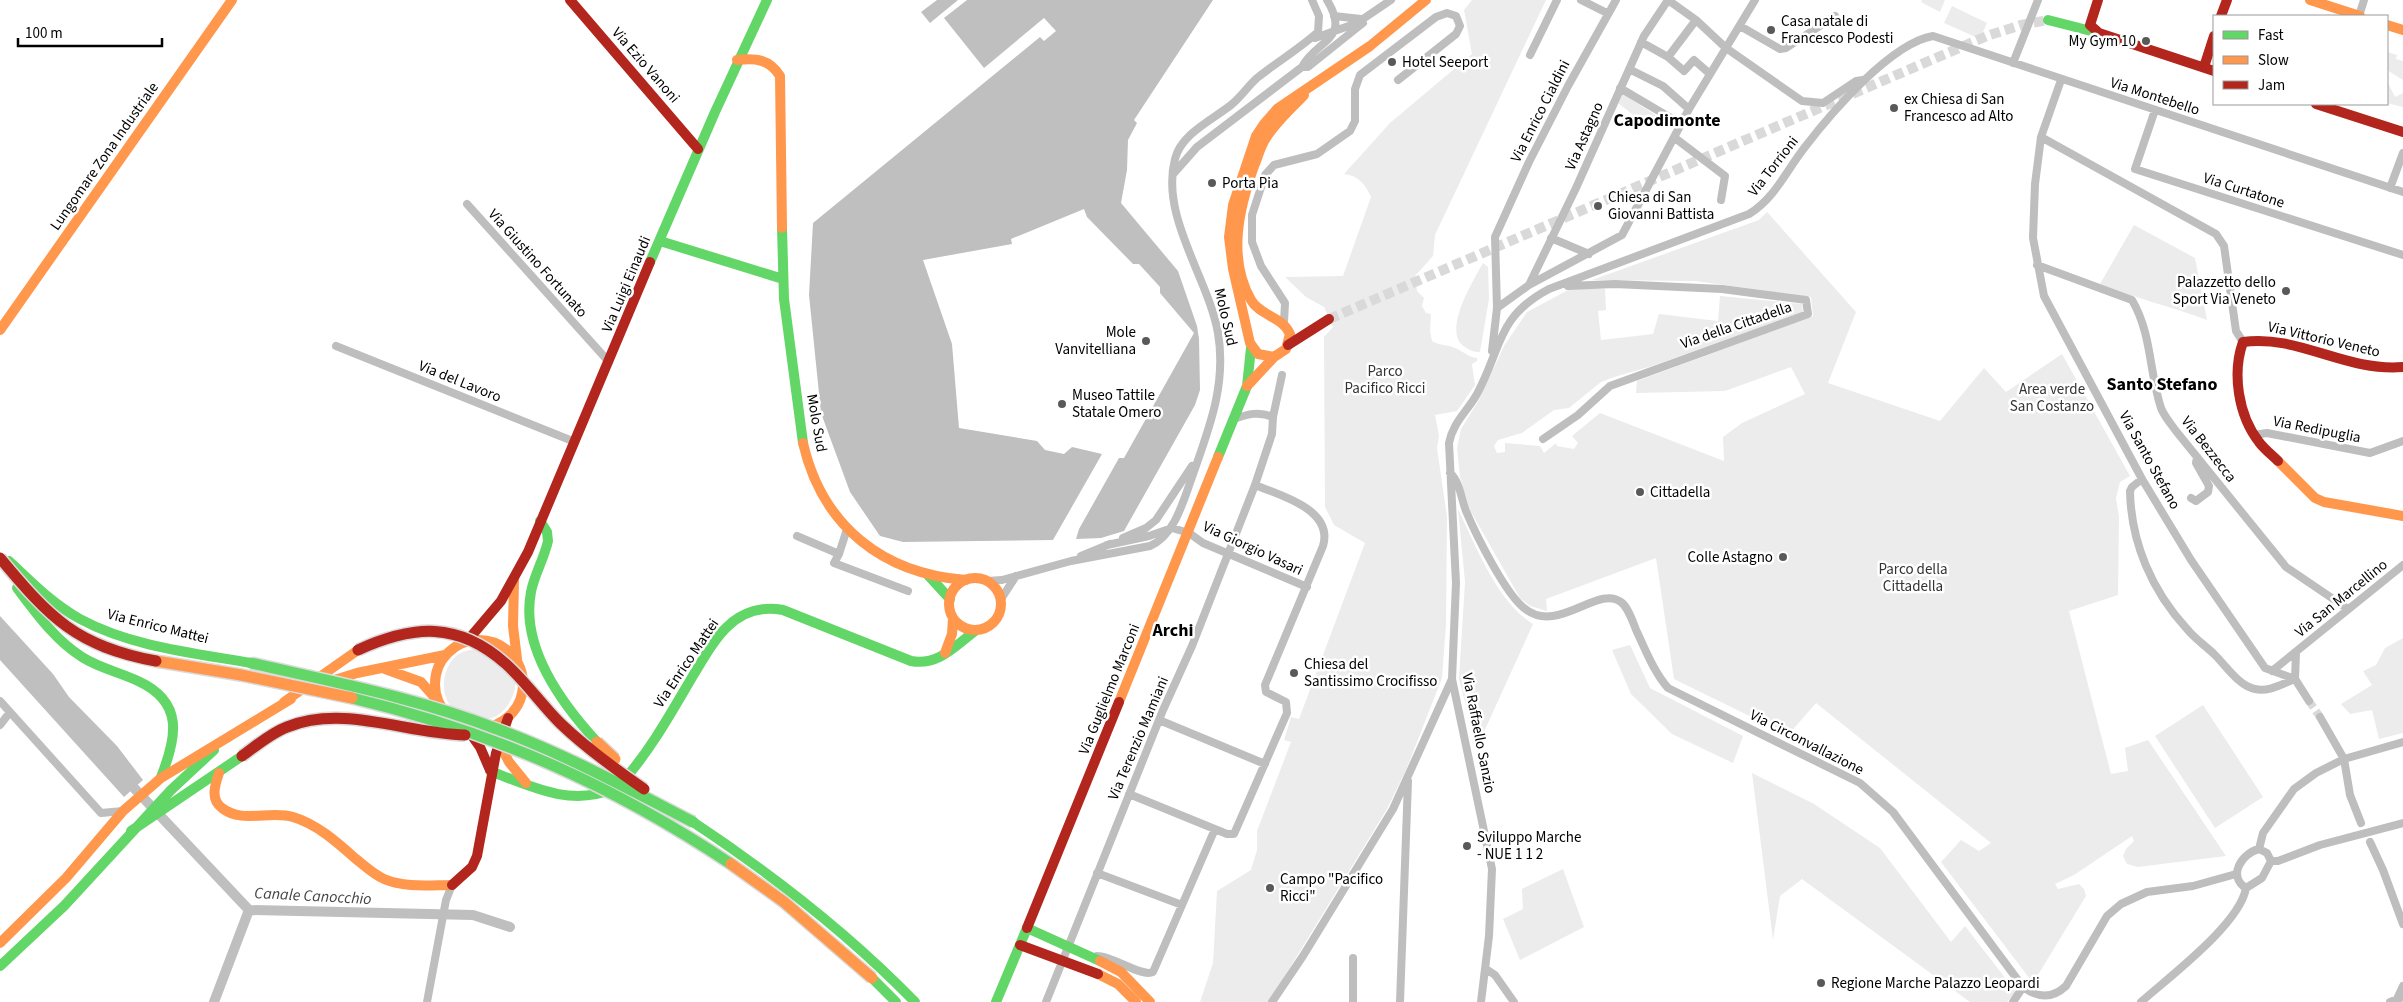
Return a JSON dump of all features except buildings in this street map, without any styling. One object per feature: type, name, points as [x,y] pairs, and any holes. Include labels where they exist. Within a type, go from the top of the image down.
[{"type":"main road","name":"Lungomare Zona Industriale","points":[[0,330],[232,0]]},
{"type":"main road","name":"Via Ezio Vanoni","points":[[570,0],[698,149]]},
{"type":"main road","name":"Via Luigi Einaudi","points":[[468,640],[493,615],[514,580],[575,442],[698,149],[737,60],[767,0]]},
{"type":"main road","points":[[1288,345],[1286,326],[1252,302],[1238,258],[1237,223],[1247,187],[1265,139],[1308,90],[1426,0]]},
{"type":"main road","points":[[2098,0],[2090,22],[2091,28],[2099,33]]},
{"type":"main road","points":[[2221,15],[2227,0]]},
{"type":"main road","points":[[2310,0],[2357,15]]},
{"type":"main road","points":[[2090,22],[2085,23],[2058,18],[2048,20],[2099,33],[2209,69],[2213,43]]},
{"type":"main road","points":[[2388,25],[2403,30]]},
{"type":"main road","name":"Molo Sud","points":[[737,60],[758,58],[774,66],[780,76],[783,279],[804,450],[815,480],[827,503],[847,529],[866,547],[889,561],[948,580],[980,578],[987,581]]},
{"type":"main road","name":"Via Guglielmo Marconi","points":[[996,1002],[1189,533],[1247,386],[1251,348],[1249,332],[1229,256],[1228,227],[1234,195],[1254,142],[1267,120],[1285,103],[1308,90]]},
{"type":"main road","points":[[2319,105],[2403,132]]},
{"type":"main road","points":[[660,241],[783,279]]},
{"type":"main road","points":[[1249,332],[1255,322],[1270,316]]},
{"type":"main road","name":"Via Guglielmo Marconi","points":[[1247,386],[1274,357],[1283,353],[1288,345],[1330,319],[1299,330],[1286,326]]},
{"type":"main road","name":"Via Vittorio Veneto","points":[[2243,342],[2263,338],[2342,361],[2379,368],[2403,367]]},
{"type":"main road","points":[[2243,342],[2237,358],[2236,376],[2245,416],[2254,435],[2315,498],[2324,502],[2403,516]]},
{"type":"main road","points":[[1251,348],[1260,356],[1274,357]]},
{"type":"main road","points":[[540,521],[548,532],[547,543],[532,582],[530,602],[532,630],[545,669],[558,694],[573,716],[608,753],[693,822]]},
{"type":"main road","name":"Via Enrico Mattei","points":[[0,552],[36,586],[74,616],[93,626],[130,638],[362,687],[450,712],[548,748],[693,822],[752,862],[833,923],[876,962],[915,1002]]},
{"type":"main road","name":"Via Enrico Mattei","points":[[0,558],[38,601],[62,622],[85,639],[106,648],[137,656],[359,699],[476,734],[561,768],[669,825],[761,886],[818,930],[896,1002]]},
{"type":"main road","points":[[0,567],[61,641],[96,665],[144,684],[156,691],[165,700],[172,713],[175,728],[174,744],[161,778]]},
{"type":"main road","name":"Molo Sud","points":[[928,575],[950,599]]},
{"type":"main road","name":"Via Luigi Einaudi","points":[[514,580],[514,626],[517,659]]},
{"type":"main road","points":[[944,654],[952,634],[953,618],[950,599],[959,584],[966,580]]},
{"type":"main road","points":[[953,618],[958,624],[975,631],[982,630],[996,621],[1002,606],[1001,599],[998,591],[987,581]]},
{"type":"main road","name":"Via Enrico Mattei","points":[[490,771],[556,794],[579,798],[598,796],[618,786],[643,756],[720,635],[738,617],[758,609],[786,611],[914,662],[931,662],[975,631]]},
{"type":"main road","points":[[0,943],[76,868],[122,811],[161,778],[284,702],[358,650],[392,635],[417,630],[447,632],[474,642],[507,665],[553,716],[590,750],[693,822]]},
{"type":"main road","points":[[219,773],[214,788],[214,797],[218,804],[226,811],[241,815],[275,813],[294,817],[326,835],[384,879],[405,884],[452,885],[472,867],[477,856],[490,771],[498,741],[508,718],[517,708],[522,696],[524,684],[522,671],[517,659],[508,649],[496,642],[482,639],[468,640],[456,646],[445,655],[438,668],[435,681],[436,695],[442,708]]},
{"type":"main road","points":[[284,702],[333,680],[378,667],[416,662],[445,655]]},
{"type":"main road","points":[[378,667],[420,682],[430,690],[452,719],[465,726],[487,727],[508,718]]},
{"type":"main road","points":[[175,795],[219,773],[285,728],[320,718],[352,718],[442,736],[476,734]]},
{"type":"main road","points":[[465,726],[480,747],[490,771]]},
{"type":"main road","points":[[0,966],[64,906],[131,831],[175,795],[233,734]]},
{"type":"main road","points":[[498,741],[509,762],[527,784]]},
{"type":"main road","points":[[1027,928],[1097,958],[1128,978],[1150,1002]]},
{"type":"main road","points":[[1020,945],[1098,974],[1118,984],[1136,1002]]},
{"type":"main road","points":[[872,978],[885,1002]]},
{"type":"street","points":[[1308,40],[1318,32],[1320,23],[1318,10],[1312,0]]},
{"type":"street","points":[[1174,173],[1197,147],[1302,67],[1334,31],[1334,16],[1327,0]]},
{"type":"street","points":[[1302,67],[1308,67],[1391,0]]},
{"type":"street","points":[[1530,55],[1558,0]]},
{"type":"street","points":[[1581,0],[1607,13]]},
{"type":"street","name":"Via Enrico Cialdini","points":[[1497,308],[1495,237],[1529,162],[1607,13],[1616,0]]},
{"type":"street","points":[[1668,0],[1696,20],[1726,48],[1802,101],[1823,103],[1856,81],[1863,80]]},
{"type":"street","name":"Via Astagno","points":[[1529,285],[1641,42],[1668,0]]},
{"type":"street","points":[[1491,358],[1497,308],[1529,285],[1622,235],[1689,109],[1755,0]]},
{"type":"street","points":[[2013,63],[2038,0]]},
{"type":"street","points":[[2360,15],[2364,0]]},
{"type":"street","points":[[1286,326],[1285,304],[1261,266],[1252,242],[1252,214],[1265,175],[1274,165],[1317,154],[1348,134],[1355,121],[1355,89],[1360,75],[1436,16],[1447,13],[1456,16],[1460,26],[1456,34],[1398,80]]},
{"type":"street","points":[[1308,40],[1372,14]]},
{"type":"street","points":[[1334,16],[1346,19],[1363,19]]},
{"type":"street","points":[[1740,26],[1780,49],[1786,48],[1834,16]]},
{"type":"street","points":[[1668,57],[1696,20]]},
{"type":"street","name":"Via Torrioni","points":[[1491,358],[1506,326],[1521,306],[1549,289],[1743,216],[1764,204],[1804,147],[1863,80],[1920,38],[1933,36],[2013,63]]},
{"type":"street","name":"Molo Sud","points":[[987,581],[1002,580],[1070,561],[1150,546],[1159,540],[1169,529],[1184,498],[1217,400],[1220,354],[1211,306],[1176,213],[1174,173],[1178,152],[1192,134],[1233,104],[1256,78],[1308,40]]},
{"type":"street","points":[[1641,42],[1668,57],[1684,71],[1694,60],[1710,74]]},
{"type":"street","name":"Via Montebello","points":[[2013,63],[2403,192]]},
{"type":"street","points":[[1629,69],[1663,86],[1689,109]]},
{"type":"street","name":"Via Santo Stefano","points":[[2061,80],[2041,137],[2035,184],[2033,238],[2044,296],[2142,479],[2191,560],[2265,668],[2295,679]]},
{"type":"street","points":[[1620,88],[1681,124]]},
{"type":"street","name":"Via Curtatone","points":[[2155,110],[2135,169],[2403,255]]},
{"type":"street","points":[[2041,137],[2216,234],[2224,246],[2236,331],[2243,342]]},
{"type":"street","points":[[1675,138],[1725,176],[1721,200]]},
{"type":"street","points":[[2390,188],[2403,154]]},
{"type":"street","name":"Via Giustino Fortunato","points":[[467,204],[609,362]]},
{"type":"street","points":[[1551,238],[1589,254]]},
{"type":"street","name":"Via Bezzecca","points":[[2037,265],[2132,300],[2140,314],[2150,349],[2161,410],[2286,567],[2348,609]]},
{"type":"street","name":"Via della Cittadella","points":[[1543,439],[1578,415],[1610,386],[1808,314],[1806,300],[1722,289],[1581,284],[1549,289]]},
{"type":"street","points":[[1497,308],[1506,326]]},
{"type":"street","name":"Via del Lavoro","points":[[336,346],[575,442]]},
{"type":"street","name":"Via Raffaello Sanzio","points":[[1481,1002],[1491,910],[1492,869],[1452,679],[1456,583],[1450,473],[1451,433],[1454,425],[1474,399],[1484,381],[1491,358]]},
{"type":"street","name":"Via Terenzio Mamiani","points":[[1046,1002],[1066,961],[1129,794],[1159,720],[1188,656],[1254,484],[1269,443],[1282,375]]},
{"type":"street","points":[[1234,419],[1254,413],[1263,413],[1273,417]]},
{"type":"street","name":"Via Redipuglia","points":[[2254,435],[2267,433],[2370,453],[2403,442]]},
{"type":"street","name":"Molo Sud","points":[[1070,561],[1146,528],[1156,520],[1201,452]]},
{"type":"street","points":[[2191,498],[2196,501],[2208,492],[2208,486],[2196,463],[2197,457]]},
{"type":"street","name":"Via Circonvallazione","points":[[1450,473],[1455,478],[1466,510],[1484,548],[1516,601],[1525,610],[1543,617],[1554,617],[1608,598],[1620,601],[1629,614],[1658,677],[1668,688],[1860,783],[1893,812],[2023,987]]},
{"type":"street","points":[[2142,479],[2130,491],[2138,541],[2148,575],[2166,603],[2187,630],[2239,681],[2252,689],[2264,691],[2295,679],[2310,701]]},
{"type":"street","name":"Via Giorgio Vasari","points":[[1254,484],[1309,510],[1323,530],[1325,540],[1265,685],[1266,692],[1284,700],[1288,707],[1265,764]]},
{"type":"street","name":"Molo Sud","points":[[1107,545],[1149,536],[1169,529],[1177,528],[1189,533]]},
{"type":"street","points":[[847,529],[834,563],[908,591]]},
{"type":"street","name":"Via Giorgio Vasari","points":[[1189,533],[1202,543],[1307,587]]},
{"type":"street","points":[[797,536],[838,554]]},
{"type":"street","name":"Via San Marcellino","points":[[2272,671],[2403,565]]},
{"type":"street","points":[[1001,599],[1016,576]]},
{"type":"street","name":"Via San Marcellino","points":[[2295,679],[2296,652]]},
{"type":"street","points":[[1272,1002],[1393,809],[1452,679]]},
{"type":"street","points":[[0,701],[101,813],[122,811]]},
{"type":"street","points":[[0,725],[10,712]]},
{"type":"street","points":[[2320,718],[2344,759],[2350,795],[2361,824]]},
{"type":"street","points":[[1129,794],[1230,835],[1236,832],[1265,764],[1159,720]]},
{"type":"street","points":[[2246,888],[2238,881],[2236,874],[2238,866],[2259,849],[2263,833],[2294,789],[2316,773],[2344,759],[2403,742]]},
{"type":"street","points":[[1400,1002],[1408,779]]},
{"type":"street","points":[[2271,861],[2351,836],[2403,823]]},
{"type":"street","points":[[1097,958],[1110,957],[1140,972],[1151,974],[1157,967],[1215,829]]},
{"type":"street","points":[[2370,842],[2383,870],[2403,924]]},
{"type":"street","points":[[2259,849],[2267,853],[2271,861]]},
{"type":"street","points":[[2141,1002],[2220,930],[2239,906],[2246,888],[2262,878],[2271,861]]},
{"type":"street","points":[[1098,873],[1182,905]]},
{"type":"street","points":[[2013,1002],[2023,987],[2041,997],[2058,994],[2072,977],[2107,916],[2121,904],[2147,892],[2193,886],[2236,874]]},
{"type":"street","points":[[427,1002],[446,900],[452,885]]},
{"type":"street","points":[[1353,958],[1353,1002]]},
{"type":"street","points":[[1486,969],[1495,975],[1514,1002]]},
{"type":"street","points":[[2397,999],[2403,986]]},
{"type":"green space","name":"Parco Pacifico Ricci","points":[[1472,0],[1546,0],[1435,235],[1433,256],[1415,276],[1417,291],[1424,298],[1422,306],[1426,313],[1431,314],[1430,331],[1432,341],[1458,349],[1477,358],[1477,361],[1472,364],[1475,385],[1457,411],[1435,415],[1439,436],[1437,448],[1447,517],[1446,624],[1442,678],[1406,770],[1387,809],[1269,1002],[1200,1002],[1213,963],[1217,891],[1251,870],[1257,850],[1257,831],[1291,742],[1284,740],[1291,717],[1299,719],[1365,543],[1334,525],[1325,507],[1324,337],[1333,327],[1324,307],[1306,297],[1285,277],[1343,276],[1371,197],[1361,181],[1344,174],[1390,123],[1472,54],[1464,10]]},
{"type":"green space","points":[[1922,0],[1945,0],[1940,12],[1921,2]]},
{"type":"green space","points":[[1952,6],[1987,23],[1980,39],[1944,23]]},
{"type":"green space","points":[[2388,52],[2397,55],[2396,59],[2403,61],[2403,80],[2388,71]]},
{"type":"green space","points":[[2388,83],[2395,97],[2403,93],[2403,107],[2388,103]]},
{"type":"green space","points":[[1623,94],[1657,116],[1650,128],[1618,103]]},
{"type":"green space","name":"Parco della Cittadella","points":[[1767,212],[1856,312],[1828,383],[1940,421],[1984,368],[2006,392],[2062,354],[2130,476],[2120,482],[2116,498],[2119,517],[2118,595],[2069,611],[2111,774],[2128,771],[2125,748],[2148,740],[2226,856],[2138,867],[2127,864],[2123,856],[2126,849],[2134,841],[2132,836],[2074,875],[2055,884],[2058,889],[2079,884],[2084,889],[2086,896],[2033,983],[1941,862],[1961,840],[1979,851],[1991,843],[1816,703],[1788,735],[1674,679],[1656,558],[1546,599],[1547,611],[1530,606],[1520,598],[1470,510],[1460,477],[1457,448],[1461,429],[1479,400],[1504,346],[1527,312],[1572,288],[1605,289],[1606,310],[1598,311],[1601,340],[1653,334],[1659,314],[1718,321],[1720,296],[1802,304],[1803,312],[1652,366],[1601,382],[1569,408],[1554,410],[1522,433],[1498,440],[1494,446],[1497,453],[1505,452],[1505,443],[1540,446],[1544,453],[1556,443],[1557,446],[1574,449],[1578,443],[1572,436],[1600,413],[1724,461],[1723,437],[1742,423],[1805,394],[1791,367],[1725,391],[1636,393],[1637,381],[1813,316],[1811,297],[1695,281],[1592,280],[1759,220]]},
{"type":"green space","points":[[2134,225],[2195,258],[2207,320],[2100,284]]},
{"type":"green space","points":[[1483,263],[1488,267],[1489,299],[1480,352],[1478,352],[1465,347],[1458,340],[1456,331],[1461,306]]},
{"type":"green space","points":[[1458,509],[1480,556],[1498,588],[1520,614],[1533,624],[1477,747],[1459,679],[1465,582]]},
{"type":"green space","points":[[2403,638],[2403,733],[2379,739],[2372,710],[2350,714],[2341,704],[2372,685],[2363,671],[2376,665],[2385,648]]},
{"type":"green space","points":[[1630,645],[1650,688],[1743,736],[1733,763],[1672,734],[1631,694],[1612,650]]},
{"type":"green space","points":[[478,648],[489,649],[516,682],[507,707],[495,717],[487,719],[478,719],[458,713],[450,705],[444,691],[445,676],[451,662],[461,653]]},
{"type":"green space","points":[[2203,705],[2263,797],[2215,828],[2155,736]]},
{"type":"green space","points":[[1752,773],[1814,804],[1880,848],[1951,942],[1965,926],[2016,992],[2007,1002],[1970,1002],[1802,879],[1780,896],[1773,940]]},
{"type":"green space","points":[[1563,869],[1584,927],[1520,960],[1503,919],[1523,909],[1522,889]]},
{"type":"shaded area","points":[[937,0],[958,0],[930,23],[921,12]]},
{"type":"shaded area","points":[[967,0],[1213,0],[1134,120],[1137,123],[1128,140],[1127,170],[1121,203],[1178,271],[1197,326],[1200,390],[1195,405],[1124,531],[1101,538],[1076,539],[1079,529],[1119,458],[1124,458],[1194,333],[1160,293],[1160,287],[1139,264],[1133,264],[1087,217],[1084,209],[1011,239],[1012,244],[923,260],[952,344],[959,428],[1037,441],[1045,450],[1064,454],[1072,447],[1102,454],[1053,540],[903,542],[880,536],[850,492],[821,413],[809,295],[813,223],[1040,37],[1044,41],[1056,31],[1044,18],[984,68],[944,18]]},
{"type":"shaded area","points":[[0,616],[53,674],[69,697],[117,746],[143,780],[124,797],[0,660]]},
{"type":"waterway","name":"Canale Canocchio","points":[[134,788],[249,910],[473,915],[510,927]]},
{"type":"waterway","points":[[214,1002],[249,910]]},
{"type":"tunnel","points":[[1329,319],[1987,36],[2021,25],[2048,20]]},
{"type":"tunnel","points":[[2309,701],[2320,717]]},
{"type":"traffic: fast","points":[[650,262],[715,112],[767,0]]},
{"type":"traffic: fast","points":[[2048,20],[2095,32]]},
{"type":"traffic: fast","points":[[782,228],[784,299],[803,443]]},
{"type":"traffic: fast","points":[[660,241],[783,279]]},
{"type":"traffic: fast","points":[[1218,457],[1247,386],[1251,348]]},
{"type":"traffic: fast","points":[[540,521],[547,532],[548,541],[531,592],[529,613],[532,634],[538,654],[558,693],[597,742]]},
{"type":"traffic: fast","points":[[9,561],[61,607],[100,629],[164,648],[251,663]]},
{"type":"traffic: fast","points":[[928,575],[950,599]]},
{"type":"traffic: fast","points":[[17,588],[46,626],[72,650],[95,664],[138,681],[163,699],[170,710],[173,722],[173,735],[171,748],[161,777]]},
{"type":"traffic: fast","points":[[624,780],[653,742],[713,643],[739,617],[753,611],[783,610],[911,661],[921,662],[930,661],[946,654],[975,631]]},
{"type":"traffic: fast","points":[[251,663],[375,692],[467,718],[572,761],[693,822]]},
{"type":"traffic: fast","points":[[352,698],[454,727],[502,744],[549,764],[596,785],[641,809],[731,864]]},
{"type":"traffic: fast","points":[[0,966],[64,906],[171,790],[214,750]]},
{"type":"traffic: fast","points":[[131,831],[242,756]]},
{"type":"traffic: fast","points":[[490,771],[535,788],[566,795],[597,794],[613,789]]},
{"type":"traffic: fast","points":[[693,822],[809,906],[863,952],[915,1002]]},
{"type":"traffic: fast","points":[[996,1002],[1027,928],[1100,961]]},
{"type":"traffic: fast","points":[[872,978],[896,1002]]},
{"type":"traffic: slow","points":[[0,330],[232,0]]},
{"type":"traffic: slow","points":[[1274,357],[1258,354],[1250,343],[1233,269],[1229,237],[1233,205],[1256,136],[1277,109],[1370,46],[1426,0]]},
{"type":"traffic: slow","points":[[2310,0],[2357,15]]},
{"type":"traffic: slow","points":[[2388,25],[2403,30]]},
{"type":"traffic: slow","points":[[737,60],[750,59],[762,61],[776,70],[780,76],[782,228]]},
{"type":"traffic: slow","points":[[1247,386],[1274,357],[1286,349],[1290,334],[1282,323],[1255,305],[1244,284],[1237,250],[1240,216],[1249,182],[1264,141],[1279,121],[1304,95]]},
{"type":"traffic: slow","points":[[803,443],[812,472],[825,499],[841,521],[860,540],[883,556],[908,568],[936,576],[966,580]]},
{"type":"traffic: slow","points":[[1119,702],[1218,457]]},
{"type":"traffic: slow","points":[[2278,461],[2315,498],[2324,502],[2403,516]]},
{"type":"traffic: slow","points":[[970,578],[980,578],[989,582],[997,590],[1001,604],[997,618],[989,626],[980,630],[970,630],[961,626],[953,618],[949,609],[949,599],[953,590],[961,582],[970,578]]},
{"type":"traffic: slow","points":[[514,581],[513,626],[517,659]]},
{"type":"traffic: slow","points":[[945,653],[952,634],[953,618]]},
{"type":"traffic: slow","points":[[479,640],[496,643],[504,647],[516,659],[520,667],[523,684],[520,701],[516,709],[504,721],[496,725],[479,728],[462,725],[454,721],[442,709],[438,701],[435,684],[438,667],[442,659],[454,647],[462,643],[479,640]]},
{"type":"traffic: slow","points":[[284,702],[358,650]]},
{"type":"traffic: slow","points":[[328,682],[357,673],[445,655]]},
{"type":"traffic: slow","points":[[156,661],[241,675],[352,698]]},
{"type":"traffic: slow","points":[[385,669],[421,682],[436,699]]},
{"type":"traffic: slow","points":[[0,943],[66,878],[123,811],[161,778],[291,699]]},
{"type":"traffic: slow","points":[[498,741],[509,762],[526,783]]},
{"type":"traffic: slow","points":[[597,742],[615,759]]},
{"type":"traffic: slow","points":[[219,773],[215,787],[216,800],[222,808],[230,813],[247,816],[284,815],[302,820],[327,835],[373,872],[392,882],[418,885],[452,885]]},
{"type":"traffic: slow","points":[[731,864],[784,902],[872,978]]},
{"type":"traffic: slow","points":[[1100,961],[1121,972],[1150,1002]]},
{"type":"traffic: slow","points":[[1098,974],[1118,984],[1136,1002]]},
{"type":"traffic: jam","points":[[570,0],[698,149]]},
{"type":"traffic: jam","points":[[2098,0],[2090,25],[2099,33],[2213,71]]},
{"type":"traffic: jam","points":[[2221,15],[2227,0]]},
{"type":"traffic: jam","points":[[2204,67],[2213,39]]},
{"type":"traffic: jam","points":[[2319,105],[2403,132]]},
{"type":"traffic: jam","points":[[468,640],[501,601],[528,552],[650,262]]},
{"type":"traffic: jam","points":[[1288,345],[1329,319]]},
{"type":"traffic: jam","points":[[2278,461],[2259,442],[2246,419],[2242,407],[2239,393],[2238,367],[2243,342],[2283,343],[2361,364],[2403,367]]},
{"type":"traffic: jam","points":[[0,558],[50,613],[85,638],[128,655],[156,661]]},
{"type":"traffic: jam","points":[[358,650],[378,642],[416,632],[453,634],[470,640],[488,650],[506,664],[560,723],[580,741],[644,789]]},
{"type":"traffic: jam","points":[[1027,928],[1119,702]]},
{"type":"traffic: jam","points":[[242,756],[269,736],[287,727],[331,718],[353,719],[465,735]]},
{"type":"traffic: jam","points":[[452,885],[472,867],[477,856],[496,753],[508,718]]},
{"type":"traffic: jam","points":[[468,730],[480,747],[490,770]]},
{"type":"traffic: jam","points":[[1020,945],[1098,974]]},
{"type":"place","name":"Casa natale di Francesco Podesti","points":[[1771,30]]},
{"type":"place","name":"My Gym 10","points":[[2146,41]]},
{"type":"place","name":"Hotel Seeport","points":[[1392,62]]},
{"type":"place","name":"ex Chiesa di San Francesco ad Alto","points":[[1894,108]]},
{"type":"place","name":"Porta Pia","points":[[1212,183]]},
{"type":"place","name":"Chiesa di San Giovanni Battista","points":[[1598,206]]},
{"type":"place","name":"Palazzetto dello Sport Via Veneto","points":[[2286,291]]},
{"type":"place","name":"Mole Vanvitelliana","points":[[1146,341]]},
{"type":"place","name":"Museo Tattile Statale Omero","points":[[1062,404]]},
{"type":"place","name":"Cittadella","points":[[1640,492]]},
{"type":"place","name":"Colle Astagno","points":[[1783,557]]},
{"type":"place","name":"Chiesa del Santissimo Crocifisso","points":[[1294,673]]},
{"type":"place","name":"Sviluppo Marche - NUE 1 1 2","points":[[1467,846]]},
{"type":"place","name":"Campo \"Pacifico Ricci\"","points":[[1270,888]]},
{"type":"place","name":"Regione Marche Palazzo Leopardi","points":[[1821,983]]},
{"type":"district","name":"Capodimonte","points":[[1667,120]]},
{"type":"district","name":"Santo Stefano","points":[[2162,384]]},
{"type":"district","name":"Archi","points":[[1173,630]]},
{"type":"park label","name":"Area verde San Costanzo","points":[[2052,398]]}]
